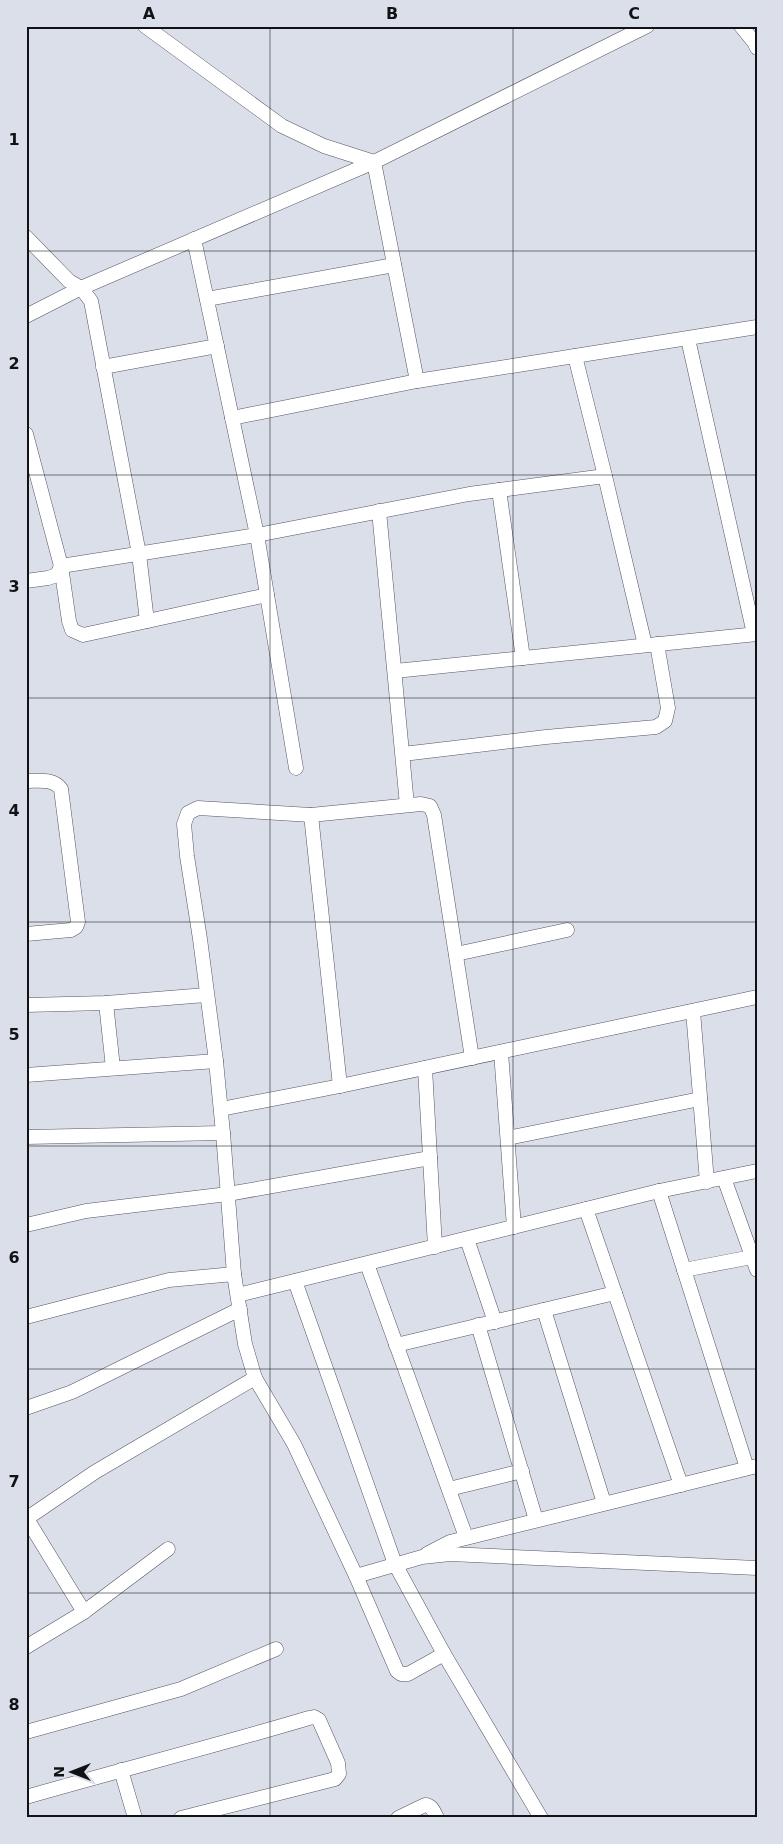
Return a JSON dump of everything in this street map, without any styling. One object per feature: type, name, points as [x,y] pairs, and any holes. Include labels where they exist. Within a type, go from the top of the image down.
[{"type":"street","points":[[145,26],[282,126],[324,146],[374,162]]},
{"type":"street","points":[[26,316],[81,288],[374,162],[647,26]]},
{"type":"street","points":[[741,26],[757,48]]},
{"type":"street","points":[[374,162],[416,381]]},
{"type":"street","points":[[26,237],[69,281],[81,288],[91,302],[139,554],[147,621]]},
{"type":"street","points":[[194,239],[257,535],[296,768]]},
{"type":"street","points":[[207,300],[394,265]]},
{"type":"street","points":[[232,418],[416,381],[757,327]]},
{"type":"street","points":[[395,671],[755,634],[688,339]]},
{"type":"street","points":[[103,367],[217,346]]},
{"type":"street","points":[[403,761],[546,737],[656,727],[665,721],[668,708],[605,476],[575,356]]},
{"type":"street","points":[[26,434],[61,566],[72,630],[82,635],[267,595]]},
{"type":"street","points":[[61,566],[257,535],[499,490],[605,476]]},
{"type":"street","points":[[499,490],[523,658]]},
{"type":"street","points":[[378,511],[406,800]]},
{"type":"street","points":[[26,581],[48,578],[57,574],[61,566]]},
{"type":"street","points":[[26,781],[51,781],[57,783],[61,789],[78,922],[76,927],[71,930],[26,934]]},
{"type":"street","points":[[444,1654],[408,1674],[401,1674],[397,1671],[356,1576],[294,1444],[256,1378],[245,1344],[234,1274],[224,1133],[216,1061],[184,824],[188,812],[198,808],[311,815],[406,800],[430,806],[434,815],[472,1058]]},
{"type":"street","points":[[311,815],[340,1086]]},
{"type":"street","points":[[456,954],[568,930]]},
{"type":"street","points":[[26,1005],[106,1003],[206,995]]},
{"type":"street","points":[[221,1109],[340,1086],[757,997]]},
{"type":"street","points":[[106,1003],[113,1068]]},
{"type":"street","points":[[693,1011],[707,1182]]},
{"type":"street","points":[[501,1052],[514,1227]]},
{"type":"street","points":[[26,1075],[216,1061]]},
{"type":"street","points":[[424,1068],[435,1247]]},
{"type":"street","points":[[508,1138],[700,1099]]},
{"type":"street","points":[[26,1137],[224,1133]]},
{"type":"street","points":[[26,1225],[86,1211],[228,1194],[430,1158]]},
{"type":"street","points":[[26,1408],[72,1392],[239,1302],[295,1281],[586,1209],[757,1171]]},
{"type":"street","points":[[684,1270],[755,1264],[724,1178]]},
{"type":"street","points":[[422,1557],[450,1542],[466,1537],[752,1467],[659,1192]]},
{"type":"street","points":[[586,1209],[681,1485]]},
{"type":"street","points":[[467,1239],[494,1322]]},
{"type":"street","points":[[367,1264],[466,1537]]},
{"type":"street","points":[[26,1317],[170,1280],[234,1274]]},
{"type":"street","points":[[295,1281],[395,1564],[444,1654],[541,1818]]},
{"type":"street","points":[[396,1345],[615,1293]]},
{"type":"street","points":[[544,1310],[604,1504]]},
{"type":"street","points":[[478,1325],[536,1520]]},
{"type":"street","points":[[84,1612],[26,1519],[95,1472],[256,1378]]},
{"type":"street","points":[[449,1489],[522,1471]]},
{"type":"street","points":[[26,1647],[84,1612],[168,1549]]},
{"type":"street","points":[[356,1576],[422,1557],[450,1554],[757,1568]]},
{"type":"street","points":[[26,1732],[181,1689],[276,1649]]},
{"type":"street","points":[[26,1798],[121,1770],[237,1740],[308,1718],[314,1717],[319,1720],[338,1763],[339,1774],[335,1779],[182,1818]]},
{"type":"street","points":[[121,1770],[135,1818]]},
{"type":"street","points":[[398,1818],[424,1805],[428,1805],[432,1808],[437,1818]]}]
